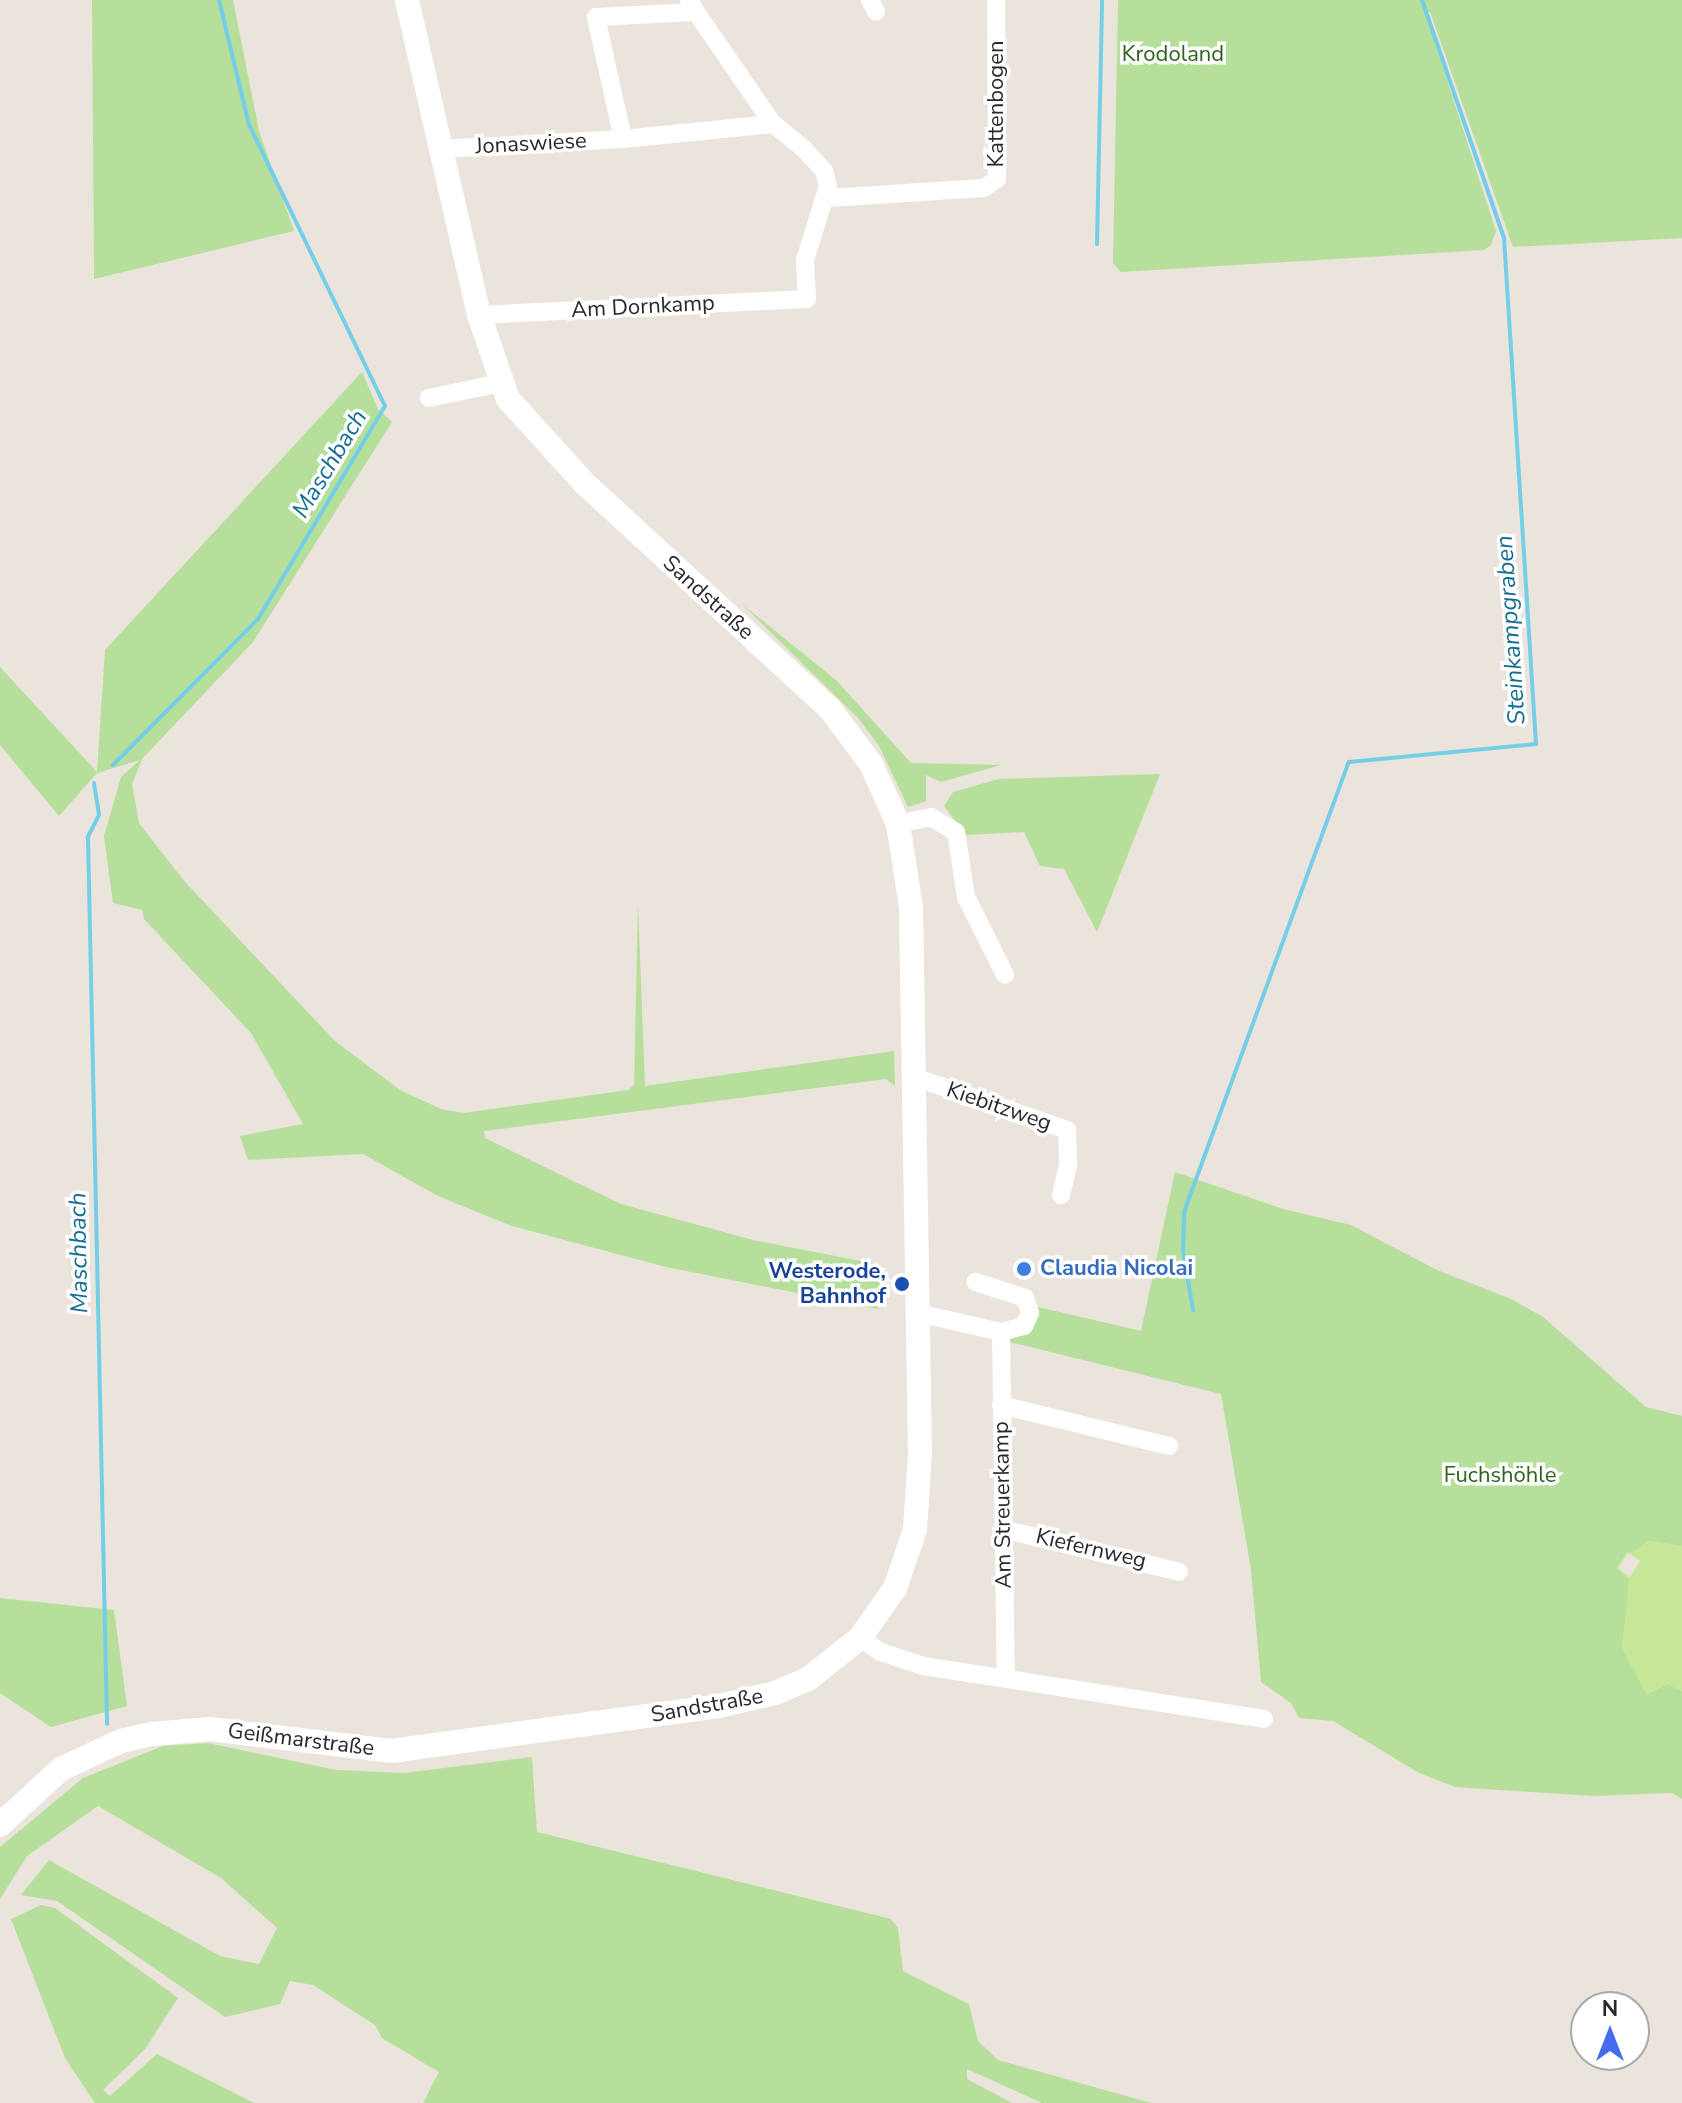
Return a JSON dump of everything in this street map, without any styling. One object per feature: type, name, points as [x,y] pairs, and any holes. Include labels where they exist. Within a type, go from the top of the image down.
[{"type":"street","name":"Sandstraße","points":[[391,1751],[750,1701],[808,1679],[860,1638],[895,1588],[915,1530],[918,1313],[911,907],[898,824],[871,764],[830,709],[586,485],[535,433],[501,383],[479,315],[407,0]]},
{"type":"street","name":"Kattenbogen","points":[[828,198],[984,188],[997,179],[996,0]]},
{"type":"street","points":[[623,139],[596,17],[692,6],[773,124],[824,171],[828,198]]},
{"type":"street","name":"Jonaswiese","points":[[440,149],[623,139],[773,124]]},
{"type":"street","name":"Am Dornkamp","points":[[479,315],[807,299],[805,260],[828,198]]},
{"type":"street","points":[[429,398],[501,383]]},
{"type":"street","points":[[898,824],[931,817],[956,832],[966,897],[1005,975]]},
{"type":"street","name":"Kiebitzweg","points":[[914,1077],[1067,1130],[1061,1195]]},
{"type":"street","points":[[918,1313],[1001,1332],[1024,1326],[1029,1306],[1017,1292],[976,1282]]},
{"type":"street","name":"Am Streuerkamp","points":[[1001,1332],[1006,1678]]},
{"type":"street","points":[[1001,1405],[1169,1446]]},
{"type":"street","name":"Kiefernweg","points":[[1003,1529],[1179,1572]]},
{"type":"street","points":[[860,1638],[900,1661],[1264,1719]]},
{"type":"street","name":"Geißmarstraße","points":[[0,1825],[61,1769],[121,1741],[152,1734],[210,1729],[391,1751]]},
{"type":"green space","points":[[92,0],[233,0],[259,131],[294,231],[94,279]]},
{"type":"green space","name":"Krodoland","points":[[1118,0],[1682,0],[1682,238],[1513,247],[1430,12],[1425,12],[1496,231],[1491,245],[1484,250],[1121,272],[1113,263]]},
{"type":"green space","points":[[362,372],[378,409],[392,422],[253,642],[142,759],[132,784],[139,823],[185,882],[335,1041],[400,1090],[441,1109],[463,1113],[628,1090],[634,1085],[638,903],[645,1086],[894,1051],[895,1086],[886,1079],[484,1131],[485,1138],[621,1204],[753,1240],[881,1265],[878,1309],[666,1267],[512,1226],[438,1196],[363,1154],[248,1160],[240,1136],[303,1124],[251,1033],[144,919],[142,910],[113,903],[104,836],[121,777],[140,760],[97,773],[59,816],[0,745],[0,667],[97,772],[105,650]]},
{"type":"green space","points":[[743,605],[837,681],[911,763],[1001,765],[941,782],[926,775],[926,801],[908,807],[879,746],[858,718]]},
{"type":"green space","points":[[1160,774],[1097,932],[1064,869],[1040,866],[1024,832],[966,835],[944,806],[953,792],[999,779]]},
{"type":"green space","name":"Fuchshöhle","points":[[1175,1172],[1283,1209],[1351,1225],[1437,1270],[1511,1299],[1543,1317],[1646,1407],[1682,1416],[1682,1546],[1648,1541],[1633,1553],[1627,1552],[1616,1569],[1630,1579],[1622,1648],[1647,1694],[1668,1684],[1682,1691],[1682,1799],[1672,1793],[1591,1796],[1455,1787],[1419,1773],[1333,1721],[1299,1718],[1291,1703],[1261,1682],[1251,1570],[1221,1394],[1010,1342],[1010,1336],[1025,1335],[1033,1329],[1038,1307],[1141,1331]]},
{"type":"green space","points":[[1648,1541],[1682,1546],[1682,1691],[1668,1684],[1646,1694],[1622,1648],[1629,1579],[1616,1569],[1627,1551],[1633,1553]],"holes":[[[1628,1553],[1640,1561],[1630,1577],[1618,1568]]]},
{"type":"green space","points":[[0,1598],[114,1610],[127,1706],[51,1727],[0,1693]]},
{"type":"green space","points":[[208,1743],[336,1770],[404,1773],[532,1757],[537,1832],[891,1919],[898,1928],[903,1971],[969,2004],[978,2041],[998,2060],[1151,2103],[1042,2103],[967,2069],[967,2079],[1012,2103],[423,2103],[439,2072],[382,2038],[375,2025],[313,1985],[290,1981],[280,2004],[225,2017],[57,1901],[21,1895],[49,1860],[220,1956],[259,1964],[277,1928],[221,1878],[98,1806],[27,1856],[0,1899],[0,1847],[83,1778],[163,1746]]},
{"type":"green space","points":[[41,1905],[55,1908],[178,1998],[145,2049],[103,2090],[110,2096],[157,2054],[254,2103],[95,2103],[65,2058],[11,1919]]},
{"type":"waterway","name":"Maschbach","points":[[113,765],[258,619],[385,406],[249,125],[219,0]]},
{"type":"waterway","points":[[1097,244],[1102,0]]},
{"type":"waterway","name":"Steinkampgraben","points":[[1193,1310],[1183,1250],[1184,1212],[1349,762],[1536,744],[1504,238],[1422,0]]},
{"type":"waterway","name":"Maschbach","points":[[94,783],[99,815],[88,837],[107,1724]]},
{"type":"place","name":"Claudia Nicolai","points":[[1024,1269]]},
{"type":"place","name":"Westerode, Bahnhof","points":[[902,1284]]}]
